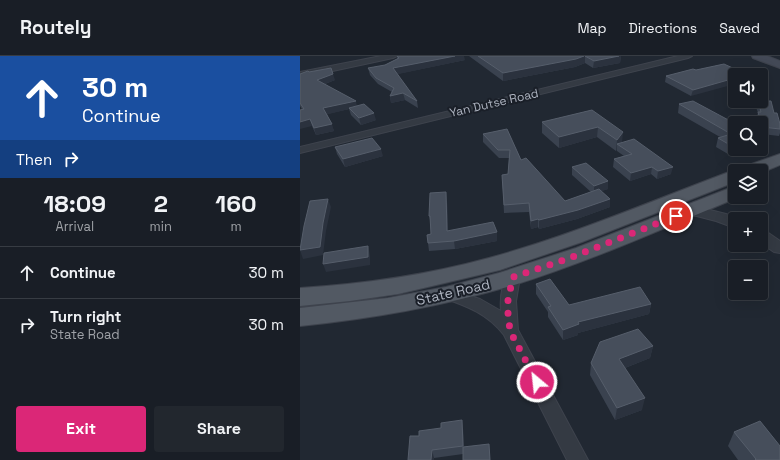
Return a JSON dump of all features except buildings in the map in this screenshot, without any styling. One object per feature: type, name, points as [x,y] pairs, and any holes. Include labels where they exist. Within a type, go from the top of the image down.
[{"type":"main road","points":[[757,56],[780,65]]},
{"type":"main road","points":[[767,164],[780,159]]},
{"type":"main road","points":[[768,179],[780,174]]},
{"type":"main road","name":"State Road","points":[[300,297],[350,293],[398,286],[492,265],[550,246],[728,179]]},
{"type":"main road","name":"State Road","points":[[300,317],[360,311],[448,294],[513,277],[567,259],[727,195]]},
{"type":"street","points":[[300,74],[393,56]]},
{"type":"street","name":"Yan Dutse Road","points":[[300,150],[688,56]]},
{"type":"street","points":[[727,195],[734,212]]},
{"type":"street","points":[[690,210],[721,217],[728,220]]},
{"type":"street","points":[[768,240],[780,248]]},
{"type":"street","points":[[510,331],[508,300],[513,277]]},
{"type":"street","points":[[448,294],[477,303],[491,310],[501,319],[510,331],[578,460]]},
{"type":"route","points":[[537,382],[510,331],[508,300],[513,277],[567,259],[676,216]]}]
